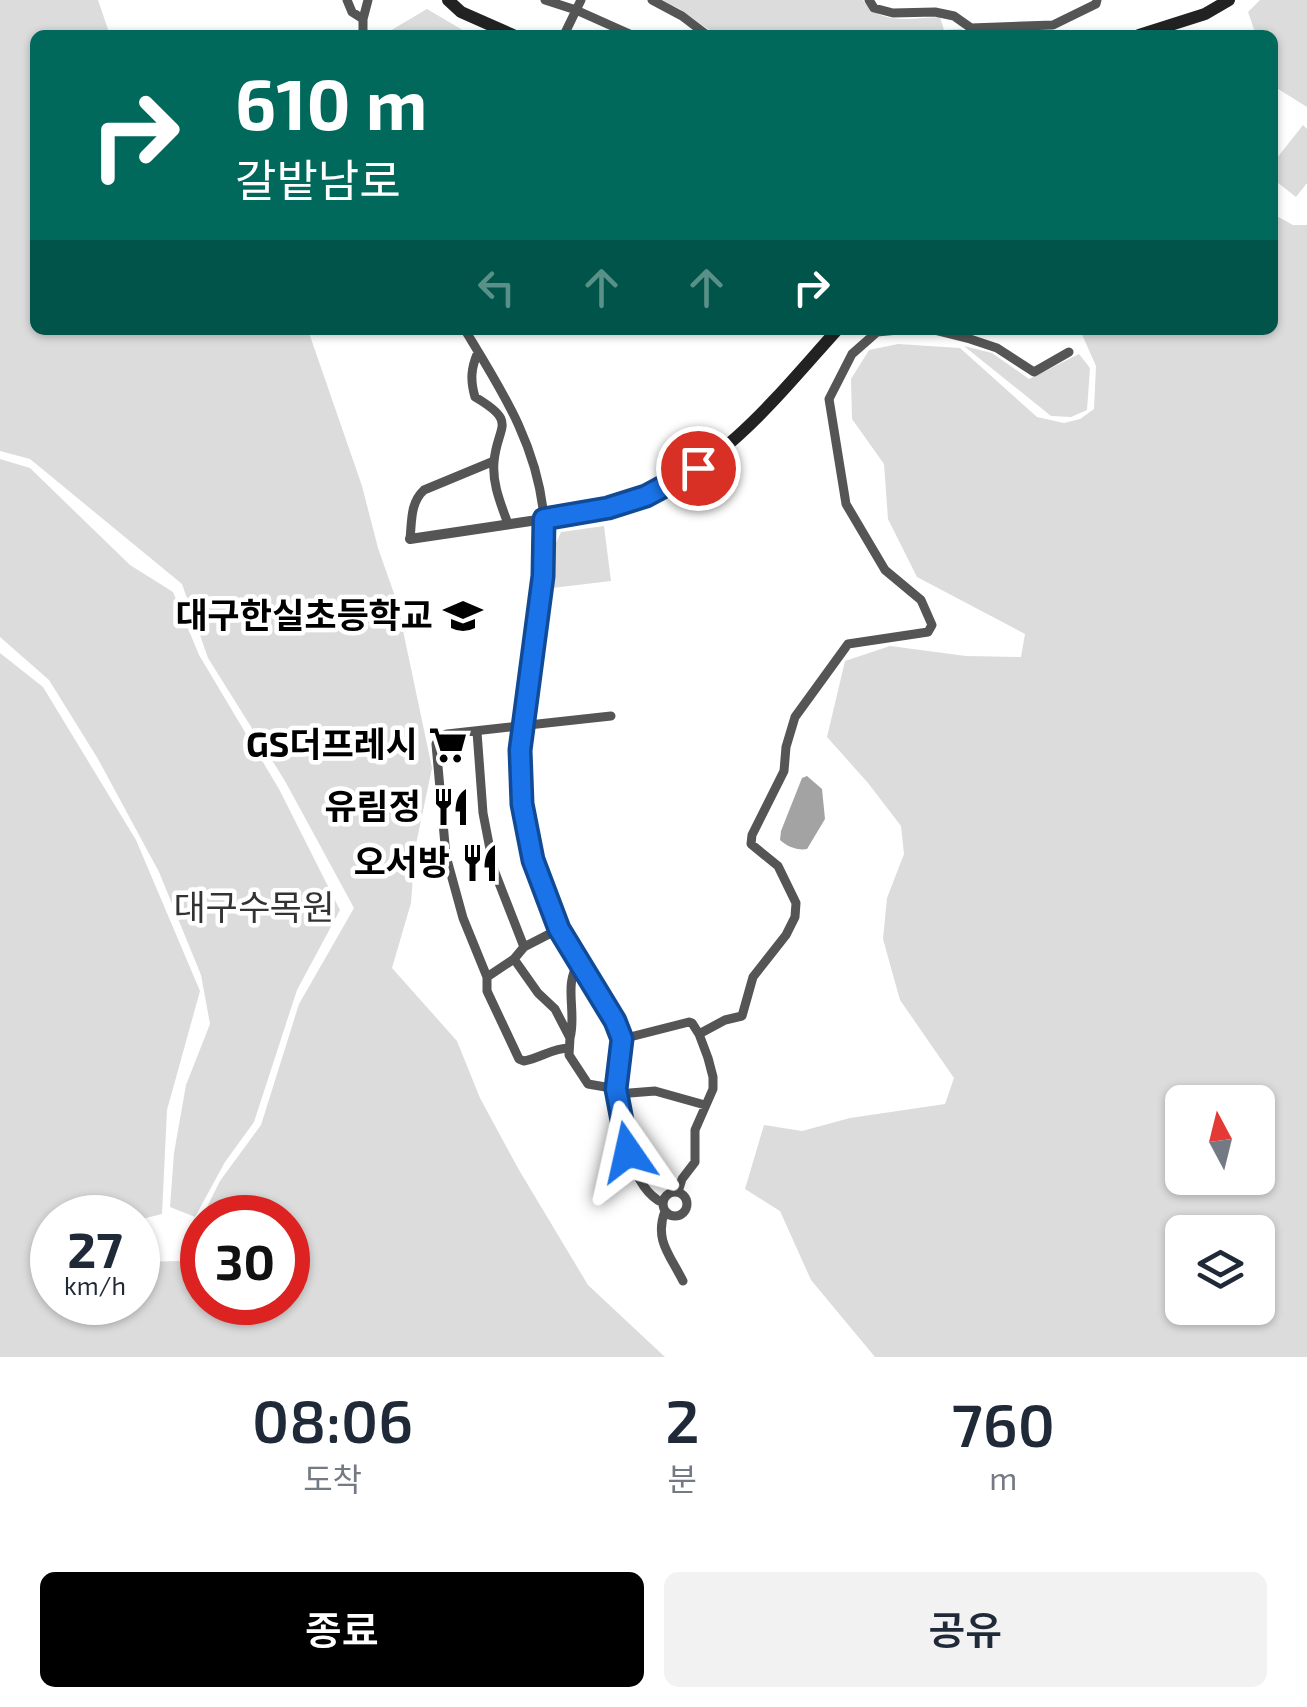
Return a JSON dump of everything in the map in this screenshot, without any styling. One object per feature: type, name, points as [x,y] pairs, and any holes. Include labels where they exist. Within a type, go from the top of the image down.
[{"type":"main road","points":[[448,0],[461,12],[502,30]]},
{"type":"main road","points":[[1155,30],[1205,14],[1229,0]]},
{"type":"main road","points":[[544,519],[608,508],[646,496],[698,468],[743,433],[832,335]]},
{"type":"street","points":[[347,0],[352,12],[362,19]]},
{"type":"street","points":[[363,30],[368,0]]},
{"type":"street","points":[[545,0],[578,5],[623,30]]},
{"type":"street","points":[[652,0],[700,30]]},
{"type":"street","points":[[869,0],[874,8],[893,14],[935,12],[954,16],[971,28],[1056,30],[1097,0]]},
{"type":"street","points":[[566,30],[578,5]]},
{"type":"street","points":[[467,335],[510,405],[531,455],[544,519],[543,576],[522,726],[520,768],[533,860],[559,929],[622,1039],[617,1092],[628,1152],[638,1177],[652,1197],[675,1216],[685,1211],[686,1199],[678,1192]]},
{"type":"street","points":[[700,1034],[725,1020],[742,1016],[753,977],[795,917],[796,902],[778,866],[752,844],[752,835],[784,771],[795,717],[848,644],[928,632],[932,625],[921,600],[885,570],[846,504],[828,398],[852,354],[872,335]]},
{"type":"street","points":[[975,335],[1034,372],[1069,352]]},
{"type":"street","points":[[478,352],[471,385],[475,397],[499,414],[503,425],[494,462],[494,483],[508,524]]},
{"type":"street","points":[[499,414],[510,405]]},
{"type":"street","points":[[494,462],[424,490],[413,507],[410,539],[544,519]]},
{"type":"street","points":[[570,1043],[540,1058],[519,1058],[487,991],[487,976],[463,918],[446,856],[436,744],[447,734],[610,716]]},
{"type":"street","points":[[476,732],[488,845],[503,897],[524,946]]},
{"type":"street","points":[[487,976],[514,959],[524,946],[559,929]]},
{"type":"street","points":[[514,959],[538,993],[555,1009],[570,1043]]},
{"type":"street","points":[[580,963],[572,976],[573,1028],[568,1054],[588,1084],[617,1092],[654,1092],[705,1105]]},
{"type":"street","points":[[622,1039],[689,1022],[700,1034],[713,1076],[713,1090],[695,1130],[694,1162],[678,1192]]},
{"type":"street","points":[[678,1192],[666,1195],[660,1225],[662,1240],[682,1281]]},
{"type":"green space","points":[[0,0],[98,0],[108,30],[30,30],[30,335],[310,335],[397,602],[432,768],[415,849],[411,903],[392,968],[457,1041],[480,1098],[588,1285],[665,1357],[0,1357],[0,653],[43,687],[136,840],[200,991],[167,1110],[162,1214],[160,1195],[30,1195],[30,1325],[160,1325],[160,1261],[180,1261],[180,1325],[310,1325],[310,1195],[213,1195],[261,1125],[299,1004],[354,908],[285,781],[208,658],[182,584],[30,459],[0,451]]},
{"type":"green space","points":[[661,0],[863,0],[887,17],[940,17],[944,30],[709,30]]},
{"type":"green space","points":[[1260,0],[1307,0],[1307,107],[1278,89],[1278,30],[1254,30],[1248,12]]},
{"type":"green space","points":[[427,9],[463,30],[391,30]]},
{"type":"green space","points":[[1303,125],[1307,129],[1307,183],[1296,197],[1278,183],[1278,157]]},
{"type":"green space","points":[[1278,217],[1293,225],[1307,225],[1307,1357],[875,1357],[811,1280],[780,1211],[745,1189],[764,1125],[802,1131],[850,1118],[945,1104],[954,1078],[900,1000],[883,939],[887,898],[904,854],[901,826],[827,737],[845,661],[890,646],[966,656],[1021,657],[1025,634],[917,577],[888,519],[884,464],[852,419],[851,379],[869,350],[898,344],[960,348],[1037,417],[1064,423],[1080,419],[1094,409],[1096,366],[1082,335],[1278,335]]},
{"type":"green space","points":[[964,346],[992,353],[1029,379],[1079,354],[1090,368],[1087,410],[1071,417],[1051,416]]},
{"type":"green space","name":"대구수목원","points":[[0,459],[30,468],[130,565],[173,592],[199,655],[279,789],[340,910],[297,990],[254,1122],[207,1195],[180,1195],[180,1211],[170,1207],[174,1153],[186,1085],[210,1024],[201,975],[159,872],[98,759],[49,680],[0,637]]},
{"type":"green space","points":[[604,526],[611,581],[552,588],[556,543],[561,532]]},
{"type":"shaded area","points":[[807,776],[822,789],[825,819],[807,849],[800,849],[780,840],[802,778]]},
{"type":"place","name":"대구한실초등학교","points":[[463,616]]},
{"type":"place","name":"GS더프레시","points":[[448,745]]},
{"type":"place","name":"유림정","points":[[451,807]]},
{"type":"place","name":"오서방","points":[[480,863]]},
{"type":"route","points":[[628,1152],[616,1089],[622,1039],[559,929],[540,880],[522,804],[520,750],[543,576],[544,519],[608,508],[646,496],[698,468]]}]
